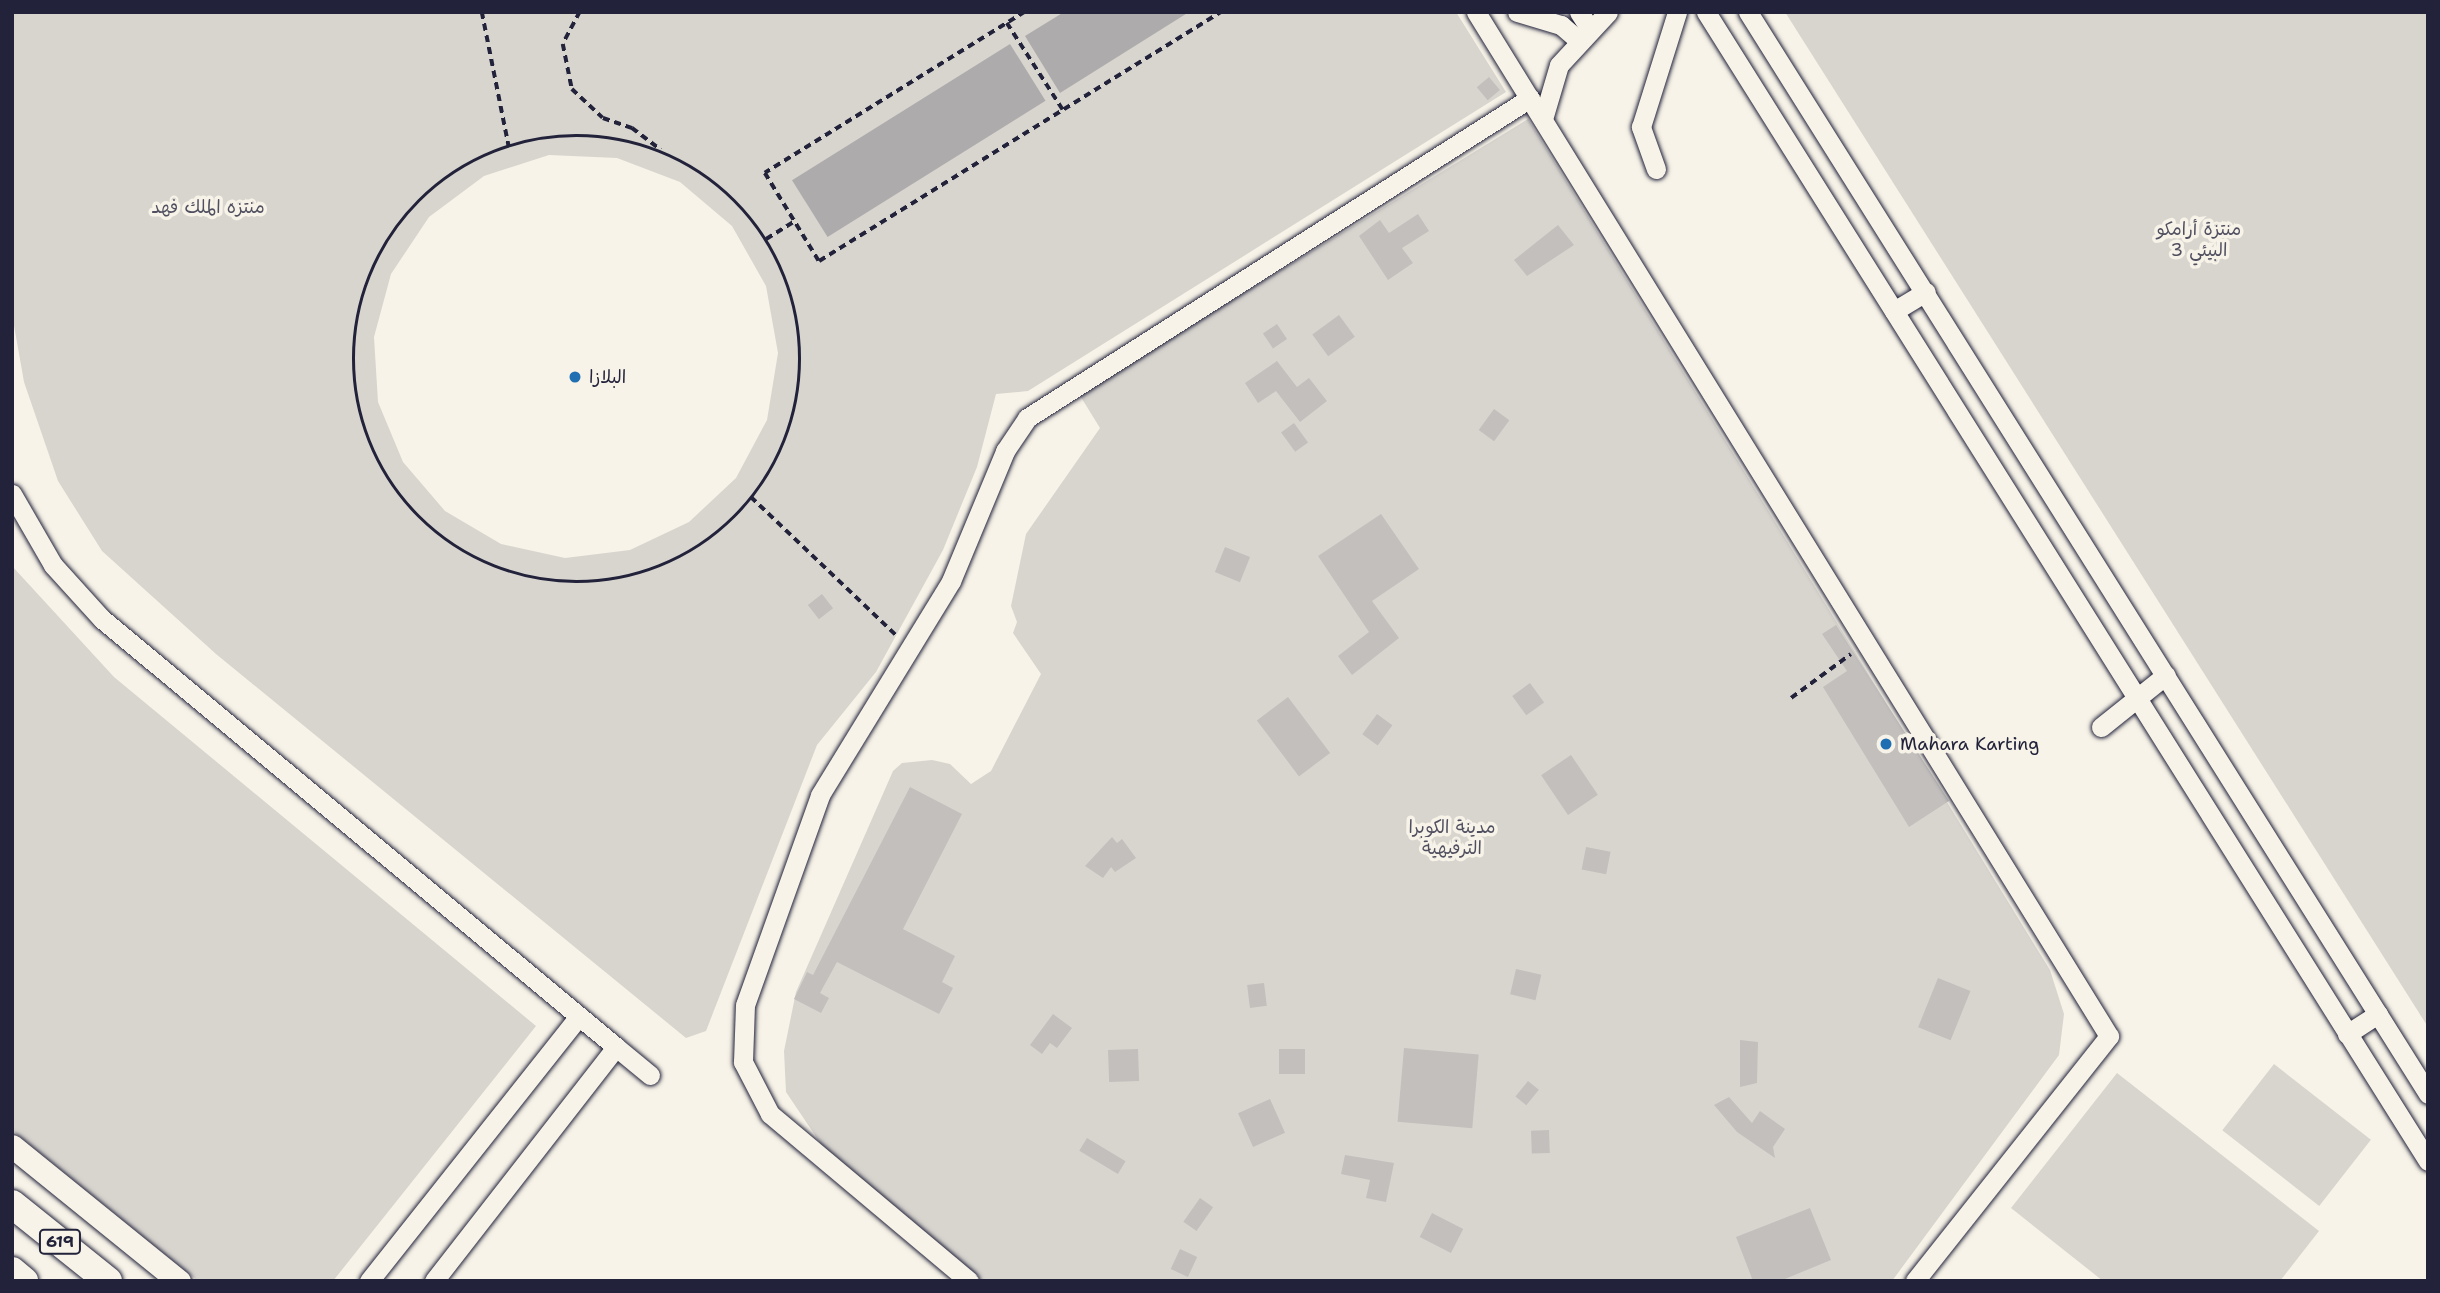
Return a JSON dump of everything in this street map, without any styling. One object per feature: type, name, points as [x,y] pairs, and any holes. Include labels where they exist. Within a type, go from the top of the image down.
[{"type":"highway","name":"619","points":[[12,1204],[108,1281]]},
{"type":"highway","points":[[12,1271],[24,1281]]},
{"type":"main road","points":[[12,1146],[179,1281]]},
{"type":"street","points":[[1476,12],[1869,642],[2109,1036],[1916,1281]]},
{"type":"street","points":[[1517,12],[1584,35]]},
{"type":"street","points":[[1579,12],[1584,35]]},
{"type":"street","points":[[1543,119],[1555,75],[1584,35],[1608,12]]},
{"type":"street","points":[[1656,169],[1641,127],[1677,12]]},
{"type":"street","points":[[1706,12],[2428,1161]]},
{"type":"street","points":[[1748,12],[2428,1094]]},
{"type":"street","points":[[969,1281],[769,1114],[743,1062],[740,1034],[820,795],[951,581],[1005,451],[1027,418],[1530,98]]},
{"type":"street","points":[[1894,311],[1926,292]]},
{"type":"street","points":[[12,494],[53,565],[102,619],[650,1075]]},
{"type":"street","points":[[2101,727],[2134,695],[2166,675]]},
{"type":"street","points":[[2347,1034],[2378,1014]]},
{"type":"street","points":[[369,1281],[579,1016]]},
{"type":"street","points":[[434,1281],[616,1047]]},
{"type":"path","points":[[482,12],[509,147]]},
{"type":"path","points":[[580,12],[564,44],[572,89],[603,118],[632,128],[668,155],[721,187],[766,239],[795,310],[800,376],[790,429],[751,497],[690,551],[641,573],[588,582],[535,579],[484,562],[438,535],[401,497],[373,451],[357,400],[354,347],[363,294],[378,257],[427,194],[459,170],[509,147],[573,136],[613,138],[668,155]]},
{"type":"path","points":[[1025,12],[765,173],[820,261],[1221,12]]},
{"type":"path","points":[[1007,23],[1063,110]]},
{"type":"path","points":[[766,239],[795,221]]},
{"type":"path","points":[[751,497],[909,648]]},
{"type":"path","points":[[1791,698],[1869,642]]},
{"type":"green space","name":"منتزه الملك فهد","points":[[12,12],[1456,12],[1506,92],[1028,391],[996,394],[977,467],[943,550],[876,672],[817,745],[706,1031],[686,1038],[216,654],[102,551],[58,481],[24,382],[12,314]],"holes":[[[549,155],[617,158],[680,182],[732,226],[766,286],[778,353],[767,420],[736,478],[689,522],[630,550],[565,558],[501,544],[445,511],[403,462],[378,402],[374,337],[391,274],[429,217],[484,176]]]},
{"type":"green space","name":"منتزة أرامكو البيئي 3","points":[[1785,12],[2428,12],[2428,1027]]},
{"type":"green space","name":"مدينة الكوبرا الترفيهية","points":[[1528,119],[2050,970],[2064,1014],[2059,1055],[1892,1281],[982,1281],[829,1156],[786,1092],[784,1051],[796,992],[893,771],[902,763],[932,760],[950,764],[971,784],[991,771],[1041,674],[1013,633],[1017,622],[1011,606],[1026,534],[1100,428],[1079,394]]},
{"type":"green space","points":[[12,566],[114,677],[536,1026],[333,1281],[198,1281],[12,1130]]},
{"type":"green space","points":[[2274,1064],[2371,1140],[2319,1206],[2222,1130]]},
{"type":"green space","points":[[2117,1073],[2319,1231],[2280,1281],[2103,1281],[2011,1208]]},
{"type":"shaded area","points":[[1064,12],[1189,12],[1060,93],[1025,36]]},
{"type":"shaded area","points":[[1010,44],[1046,101],[828,237],[792,180]]},
{"type":"building","points":[[1489,77],[1500,90],[1488,100],[1477,87]]},
{"type":"building","points":[[1418,214],[1429,231],[1402,248],[1413,263],[1388,280],[1359,236],[1380,220],[1389,233]]},
{"type":"building","points":[[1558,225],[1574,245],[1527,276],[1514,260]]},
{"type":"building","points":[[1339,315],[1355,337],[1328,356],[1312,334]]},
{"type":"building","points":[[1277,324],[1287,339],[1273,348],[1263,334]]},
{"type":"building","points":[[1277,361],[1297,387],[1309,378],[1327,401],[1300,422],[1276,391],[1258,403],[1245,383]]},
{"type":"building","points":[[1494,409],[1509,420],[1494,441],[1479,430]]},
{"type":"building","points":[[1294,423],[1308,442],[1295,452],[1281,432]]},
{"type":"building","points":[[1381,514],[1419,569],[1372,601],[1399,638],[1352,675],[1338,656],[1369,632],[1318,556]]},
{"type":"building","points":[[1225,547],[1250,557],[1240,582],[1215,572]]},
{"type":"building","points":[[822,594],[833,608],[819,619],[808,605]]},
{"type":"building","name":"Mahara Karting","points":[[1836,625],[1949,801],[1909,827],[1823,687],[1847,671],[1822,634]]},
{"type":"building","points":[[1530,683],[1544,702],[1526,715],[1512,696]]},
{"type":"building","points":[[1288,697],[1330,753],[1299,776],[1257,720]]},
{"type":"building","points":[[1377,714],[1392,725],[1378,745],[1362,734]]},
{"type":"building","points":[[1571,755],[1598,795],[1568,815],[1541,775]]},
{"type":"building","points":[[910,787],[962,814],[903,929],[955,956],[942,982],[953,988],[939,1014],[837,962],[820,993],[829,998],[821,1013],[794,999],[807,972],[813,975]]},
{"type":"building","points":[[1112,837],[1117,843],[1122,839],[1136,858],[1115,872],[1111,867],[1103,878],[1085,866]]},
{"type":"building","points":[[1586,847],[1611,852],[1606,874],[1582,870]]},
{"type":"building","points":[[1516,969],[1541,975],[1535,1000],[1510,994]]},
{"type":"building","points":[[1938,978],[1970,991],[1951,1040],[1918,1027]]},
{"type":"building","points":[[1264,983],[1267,1006],[1250,1008],[1247,985]]},
{"type":"building","points":[[1053,1014],[1072,1028],[1057,1048],[1050,1043],[1042,1054],[1030,1045]]},
{"type":"building","points":[[1740,1040],[1758,1042],[1757,1083],[1740,1087]]},
{"type":"building","points":[[1404,1048],[1479,1055],[1472,1128],[1398,1122]]},
{"type":"building","points":[[1138,1049],[1139,1081],[1109,1082],[1108,1050]]},
{"type":"building","points":[[1279,1049],[1305,1049],[1305,1074],[1279,1074]]},
{"type":"building","points":[[1528,1081],[1539,1090],[1526,1105],[1515,1097]]},
{"type":"building","points":[[1729,1097],[1752,1123],[1760,1111],[1785,1129],[1773,1147],[1775,1158],[1737,1132],[1714,1105]]},
{"type":"building","points":[[1270,1099],[1285,1133],[1253,1147],[1238,1113]]},
{"type":"building","points":[[1549,1130],[1550,1153],[1532,1154],[1531,1131]]},
{"type":"building","points":[[1087,1138],[1126,1161],[1118,1174],[1079,1151]]},
{"type":"building","points":[[1345,1155],[1394,1163],[1386,1202],[1366,1198],[1370,1180],[1341,1174]]},
{"type":"building","points":[[1200,1198],[1213,1207],[1196,1231],[1183,1222]]},
{"type":"building","points":[[1810,1208],[1831,1260],[1780,1281],[1753,1281],[1736,1237]]},
{"type":"building","points":[[1432,1213],[1463,1229],[1451,1253],[1420,1237]]},
{"type":"building","points":[[1180,1249],[1197,1257],[1188,1277],[1171,1269]]},
{"type":"place","name":"البلازا","points":[[575,377]]},
{"type":"place","name":"Mahara Karting","points":[[1886,744]]}]
